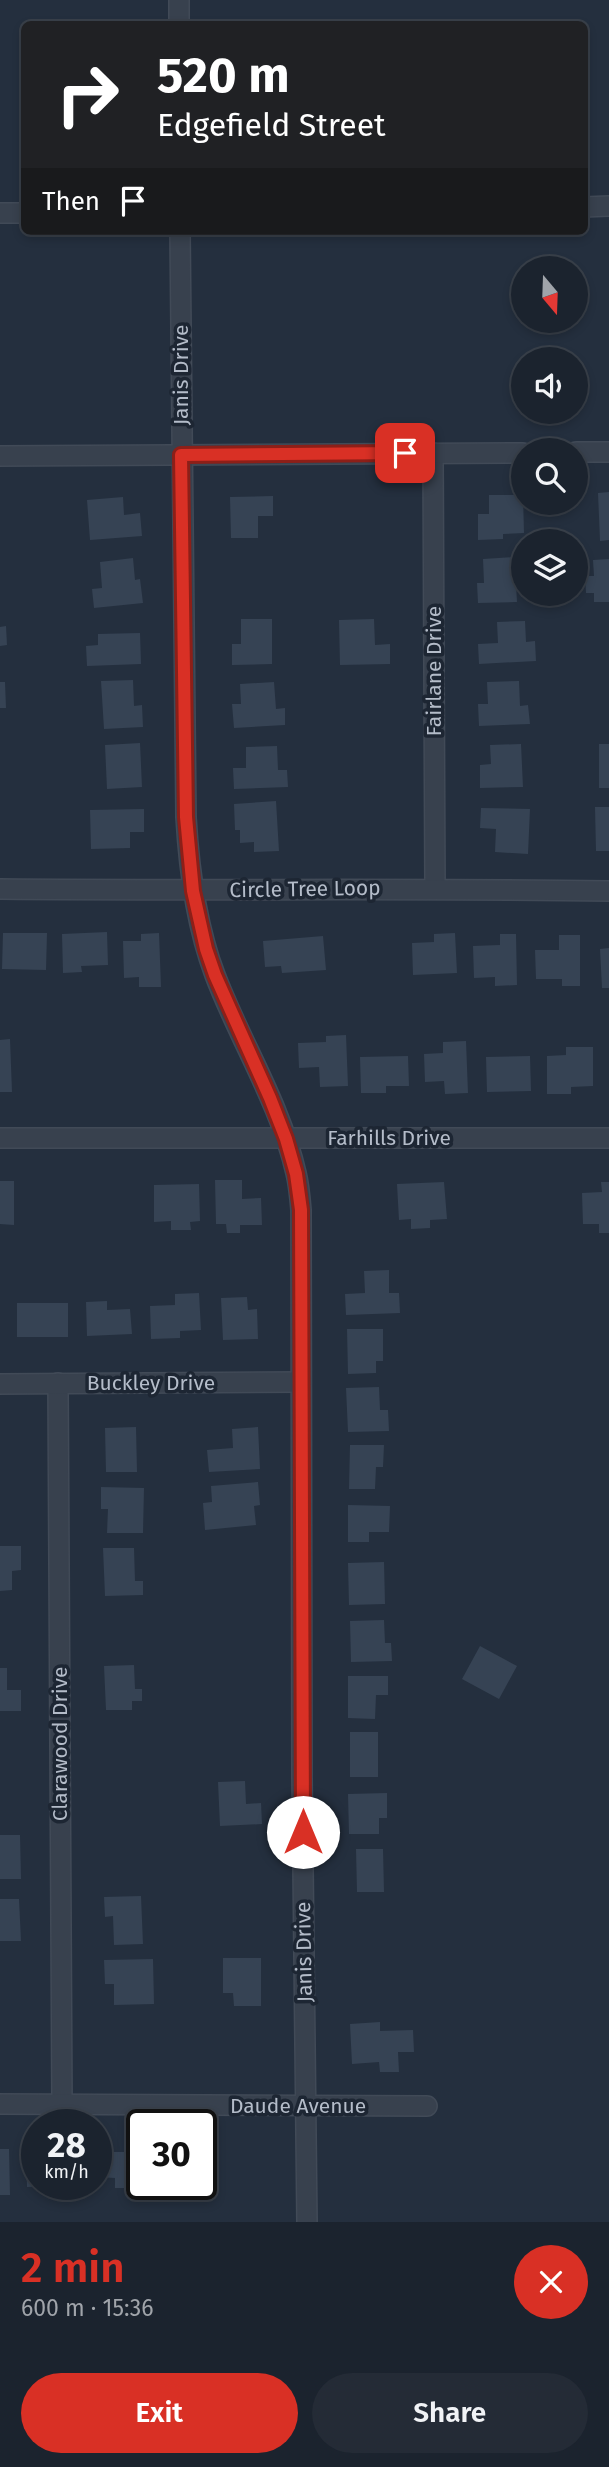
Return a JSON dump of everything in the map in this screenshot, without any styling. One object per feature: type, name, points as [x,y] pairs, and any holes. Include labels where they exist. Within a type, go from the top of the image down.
[{"type":"street","points":[[179,0],[179,21]]},
{"type":"street","points":[[588,207],[609,206]]},
{"type":"street","points":[[0,213],[21,213]]},
{"type":"street","name":"Janis Drive","points":[[180,235],[186,817],[193,891],[206,949],[215,975],[286,1139],[296,1174],[301,1210],[307,2222]]},
{"type":"street","points":[[588,452],[609,452]]},
{"type":"street","name":"Fairlane Drive","points":[[433,453],[435,888]]},
{"type":"street","points":[[0,456],[511,453]]},
{"type":"street","name":"Circle Tree Loop","points":[[0,889],[193,891],[435,888],[609,891]]},
{"type":"street","name":"Farhills Drive","points":[[0,1138],[609,1138]]},
{"type":"street","name":"Buckley Drive","points":[[0,1384],[301,1382]]},
{"type":"street","name":"Clarawood Drive","points":[[58,1383],[62,2104]]},
{"type":"street","name":"Daude Avenue","points":[[0,2104],[427,2106]]},
{"type":"building","points":[[609,492],[609,540],[600,541],[598,493]]},
{"type":"building","points":[[489,495],[511,495],[511,515],[524,515],[524,529],[511,529],[511,534],[503,534],[503,539],[478,540],[478,514],[489,514]]},
{"type":"building","points":[[273,496],[273,516],[258,516],[258,538],[231,538],[230,497]]},
{"type":"building","points":[[123,497],[124,515],[140,513],[142,536],[90,540],[87,500]]},
{"type":"building","points":[[511,557],[511,602],[478,603],[477,583],[484,583],[483,559]]},
{"type":"building","points":[[133,558],[135,580],[140,579],[143,603],[94,608],[92,589],[102,588],[100,562]]},
{"type":"building","points":[[609,559],[609,602],[594,602],[594,593],[588,593],[588,576],[594,576],[593,560]]},
{"type":"building","points":[[241,619],[272,619],[272,664],[232,665],[232,644],[241,644]]},
{"type":"building","points":[[374,619],[375,645],[390,644],[390,664],[340,665],[339,620]]},
{"type":"building","points":[[525,621],[526,642],[535,641],[536,661],[479,664],[478,644],[498,643],[497,622]]},
{"type":"building","points":[[6,626],[7,645],[0,646],[0,627]]},
{"type":"building","points":[[140,633],[141,664],[87,666],[86,646],[98,645],[98,634]]},
{"type":"building","points":[[133,680],[134,706],[142,705],[143,727],[104,729],[101,681]]},
{"type":"building","points":[[519,681],[520,706],[528,705],[530,724],[479,726],[478,704],[488,704],[487,682]]},
{"type":"building","points":[[0,682],[5,682],[6,708],[0,708]]},
{"type":"building","points":[[274,682],[276,709],[285,708],[285,725],[234,728],[232,704],[241,704],[240,684]]},
{"type":"building","points":[[140,743],[142,787],[107,789],[105,745]]},
{"type":"building","points":[[521,744],[523,787],[480,788],[480,765],[491,764],[490,745]]},
{"type":"building","points":[[599,744],[609,744],[609,788],[599,788]]},
{"type":"building","points":[[277,746],[278,770],[287,770],[288,787],[234,789],[233,768],[246,768],[246,747]]},
{"type":"building","points":[[276,801],[279,851],[254,852],[254,842],[240,843],[240,830],[235,830],[234,804]]},
{"type":"building","points":[[595,807],[609,807],[609,851],[596,851]]},
{"type":"building","points":[[481,808],[530,809],[528,854],[495,852],[496,829],[480,828]]},
{"type":"building","points":[[144,809],[144,832],[130,832],[130,848],[91,849],[90,810]]},
{"type":"building","points":[[107,932],[108,965],[81,966],[82,972],[63,973],[62,934]]},
{"type":"building","points":[[3,933],[47,933],[46,970],[2,969]]},
{"type":"building","points":[[159,933],[161,987],[139,987],[139,977],[124,978],[123,941],[141,941],[141,934]]},
{"type":"building","points":[[455,933],[457,973],[413,975],[412,943],[434,942],[434,934]]},
{"type":"building","points":[[500,934],[516,934],[517,985],[495,986],[495,977],[474,978],[473,946],[500,945]]},
{"type":"building","points":[[559,935],[580,935],[580,986],[562,986],[562,979],[536,979],[535,950],[559,950]]},
{"type":"building","points":[[323,936],[326,970],[282,973],[281,966],[265,967],[263,941]]},
{"type":"building","points":[[609,948],[609,988],[602,988],[600,949]]},
{"type":"building","points":[[346,1035],[348,1086],[320,1087],[319,1067],[299,1068],[298,1043],[326,1042],[326,1036]]},
{"type":"building","points":[[10,1039],[12,1092],[0,1092],[0,1040]]},
{"type":"building","points":[[466,1041],[468,1093],[445,1094],[444,1081],[425,1082],[424,1054],[443,1053],[443,1042]]},
{"type":"building","points":[[566,1047],[593,1047],[593,1086],[571,1087],[571,1094],[547,1094],[547,1056],[566,1055]]},
{"type":"building","points":[[408,1056],[409,1086],[386,1086],[386,1093],[361,1093],[360,1057]]},
{"type":"building","points":[[530,1056],[531,1091],[487,1092],[486,1057]]},
{"type":"building","points":[[215,1180],[242,1180],[242,1199],[261,1198],[262,1225],[240,1225],[240,1233],[227,1233],[226,1224],[216,1224]]},
{"type":"building","points":[[0,1181],[14,1181],[14,1225],[0,1224]]},
{"type":"building","points":[[444,1182],[447,1219],[430,1220],[430,1228],[411,1229],[411,1219],[399,1220],[397,1184]]},
{"type":"building","points":[[601,1182],[609,1182],[609,1233],[599,1233],[599,1224],[583,1224],[582,1193],[602,1192]]},
{"type":"building","points":[[199,1184],[200,1221],[190,1222],[191,1230],[171,1230],[171,1221],[154,1222],[154,1185]]},
{"type":"building","points":[[389,1270],[389,1293],[399,1293],[400,1313],[346,1315],[345,1294],[365,1293],[364,1271]]},
{"type":"building","points":[[199,1293],[201,1330],[180,1331],[180,1338],[151,1339],[150,1306],[175,1305],[175,1294]]},
{"type":"building","points":[[247,1297],[248,1310],[257,1309],[258,1339],[223,1340],[221,1298]]},
{"type":"building","points":[[107,1301],[107,1310],[130,1309],[132,1334],[87,1336],[86,1302]]},
{"type":"building","points":[[17,1303],[68,1303],[68,1337],[17,1337]]},
{"type":"building","points":[[347,1329],[383,1329],[383,1361],[376,1361],[376,1373],[348,1374]]},
{"type":"building","points":[[379,1387],[380,1410],[388,1410],[389,1431],[348,1432],[346,1388]]},
{"type":"building","points":[[136,1427],[137,1472],[106,1472],[105,1428]]},
{"type":"building","points":[[258,1427],[260,1469],[209,1472],[207,1450],[233,1448],[232,1429]]},
{"type":"building","points":[[350,1445],[384,1445],[383,1467],[376,1467],[375,1489],[349,1489]]},
{"type":"building","points":[[258,1482],[260,1505],[254,1506],[256,1525],[205,1530],[203,1503],[212,1502],[211,1486]]},
{"type":"building","points":[[101,1487],[144,1488],[143,1533],[107,1533],[108,1509],[101,1509]]},
{"type":"building","points":[[348,1505],[390,1506],[389,1532],[369,1532],[369,1542],[348,1542]]},
{"type":"building","points":[[0,1546],[21,1546],[21,1570],[12,1571],[12,1590],[0,1591]]},
{"type":"building","points":[[103,1548],[134,1548],[135,1581],[143,1581],[143,1595],[105,1596]]},
{"type":"building","points":[[384,1562],[385,1604],[349,1605],[348,1563]]},
{"type":"building","points":[[384,1620],[385,1643],[391,1643],[392,1661],[351,1662],[350,1621]]},
{"type":"building","points":[[480,1646],[517,1666],[499,1699],[462,1679]]},
{"type":"building","points":[[134,1665],[135,1689],[142,1689],[142,1701],[132,1701],[132,1710],[106,1710],[104,1666]]},
{"type":"building","points":[[0,1668],[7,1668],[7,1690],[21,1690],[21,1711],[0,1711]]},
{"type":"building","points":[[348,1676],[388,1676],[388,1695],[376,1695],[375,1719],[348,1718]]},
{"type":"building","points":[[350,1732],[378,1732],[378,1777],[350,1777]]},
{"type":"building","points":[[245,1781],[246,1804],[261,1803],[262,1824],[220,1826],[218,1782]]},
{"type":"building","points":[[387,1793],[387,1818],[379,1818],[379,1834],[349,1834],[348,1794]]},
{"type":"building","points":[[0,1835],[20,1835],[21,1879],[0,1879]]},
{"type":"building","points":[[356,1849],[383,1849],[384,1892],[357,1892]]},
{"type":"building","points":[[141,1896],[143,1944],[114,1945],[113,1916],[105,1917],[104,1897]]},
{"type":"building","points":[[0,1899],[19,1899],[21,1941],[0,1941]]},
{"type":"building","points":[[223,1958],[261,1958],[261,2006],[234,2006],[233,1993],[223,1993]]},
{"type":"building","points":[[153,1959],[154,2004],[114,2005],[114,1984],[105,1984],[104,1960]]},
{"type":"building","points":[[380,2022],[380,2031],[413,2030],[414,2052],[398,2052],[399,2072],[380,2072],[379,2062],[352,2064],[350,2024]]},
{"type":"building","points":[[0,2149],[9,2149],[10,2195],[0,2195]]},
{"type":"building","points":[[112,2152],[126,2152],[126,2188],[115,2188],[115,2178],[112,2178]]},
{"type":"route","points":[[303,1832],[301,1210],[296,1174],[286,1139],[215,975],[206,949],[193,891],[186,817],[181,455],[405,453]]}]
